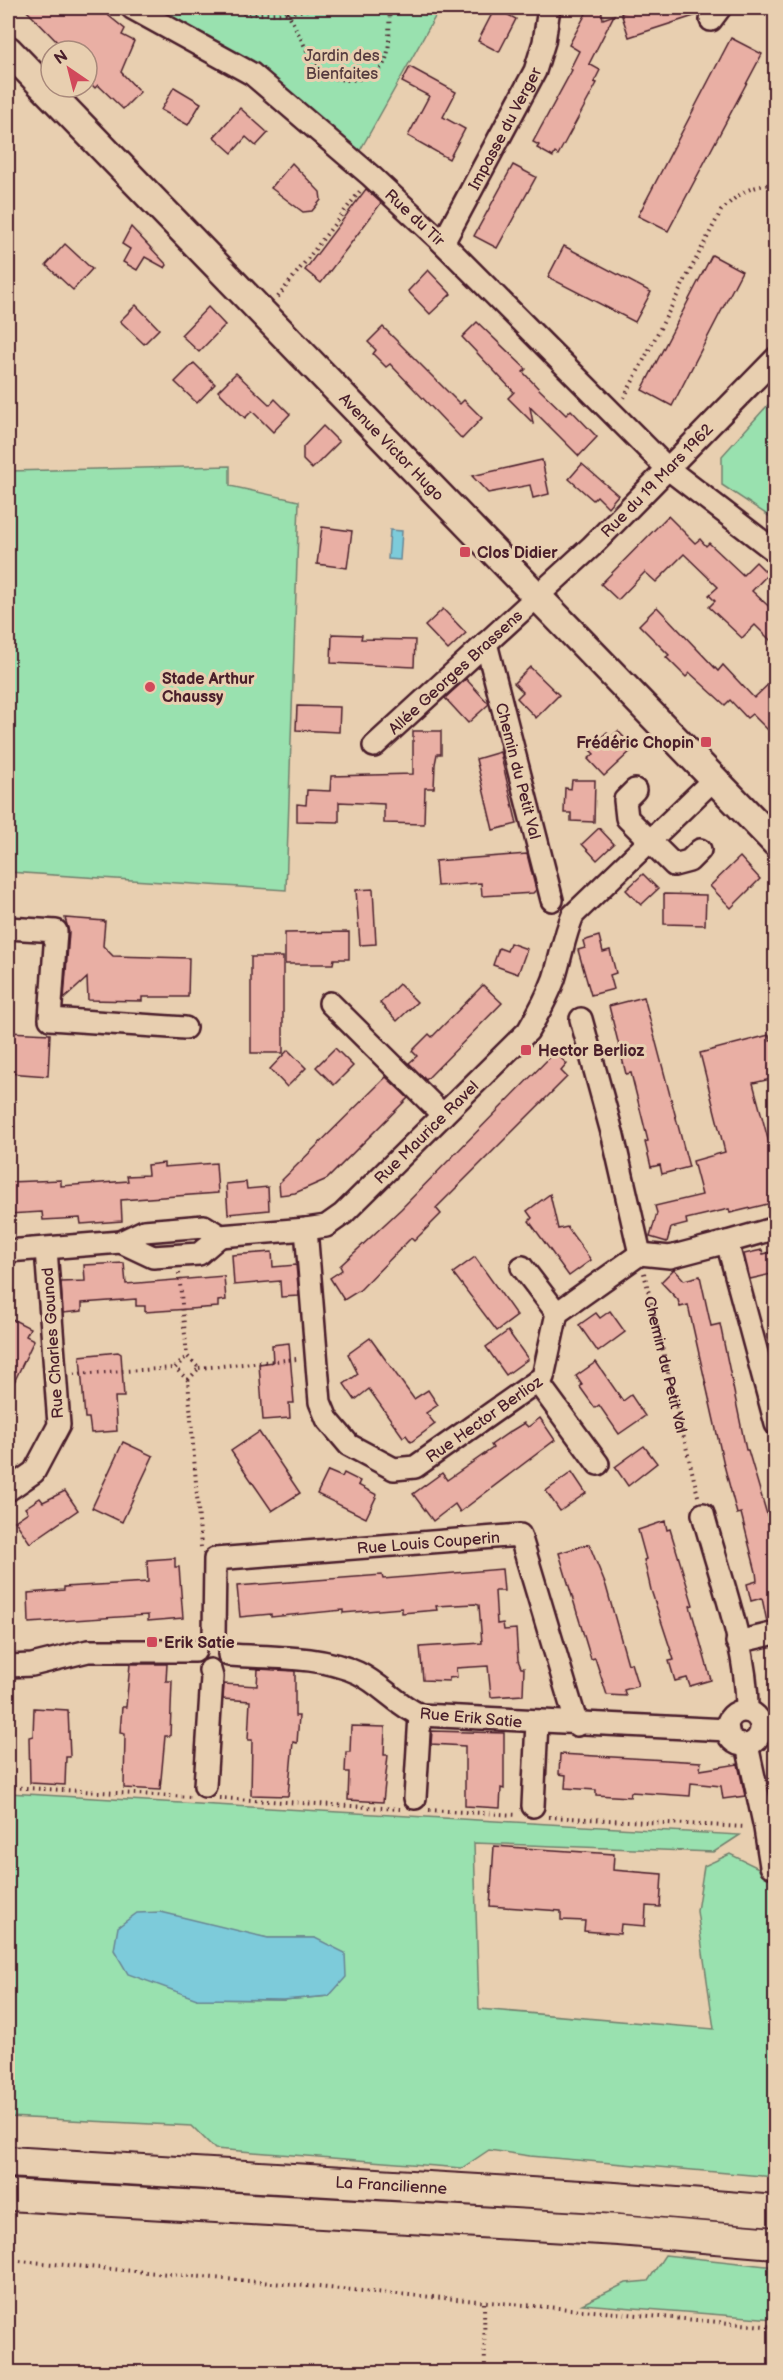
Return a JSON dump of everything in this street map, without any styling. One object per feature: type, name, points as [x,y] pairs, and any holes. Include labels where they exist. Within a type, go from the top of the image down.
[{"type":"highway","name":"La Francilienne","points":[[8,2162],[615,2198],[776,2211]]},
{"type":"highway","name":"La Francilienne","points":[[8,2195],[607,2229],[776,2243]]},
{"type":"main road","name":"Avenue Victor Hugo","points":[[8,50],[262,316],[776,843]]},
{"type":"street","name":"Rue du Tir","points":[[132,8],[252,74],[372,176],[667,468],[776,552]]},
{"type":"street","name":"Impasse du Verger","points":[[442,243],[535,71],[544,42],[549,8]]},
{"type":"street","name":"Rue du 19 Mars 1962","points":[[536,598],[591,547],[776,358]]},
{"type":"street","name":"Allée Georges Brassens","points":[[374,746],[536,598]]},
{"type":"street","name":"Chemin du Petit Val","points":[[486,643],[552,900]]},
{"type":"street","name":"Rue Maurice Ravel","points":[[8,1251],[121,1242],[144,1231],[204,1226],[220,1236],[326,1226],[343,1214],[528,1031],[545,1003],[555,977],[563,939],[573,915],[713,780]]},
{"type":"street","points":[[635,790],[625,800],[627,818],[674,865],[689,861],[700,850]]},
{"type":"street","points":[[8,928],[56,932],[50,1019],[185,1028]]},
{"type":"street","points":[[330,1003],[443,1115]]},
{"type":"street","points":[[581,1019],[613,1136],[640,1254]]},
{"type":"street","points":[[522,1267],[557,1313],[640,1254],[670,1257],[776,1228]]},
{"type":"street","name":"Rue Hector Berlioz","points":[[306,1229],[320,1402],[327,1419],[349,1445],[394,1469],[415,1467],[543,1377],[557,1313]]},
{"type":"street","points":[[121,1242],[153,1257],[177,1256],[199,1254],[220,1236]]},
{"type":"street","points":[[727,1242],[770,1384],[776,1424]]},
{"type":"street","name":"Rue Charles Gounod","points":[[8,1490],[34,1472],[59,1425],[46,1249]]},
{"type":"street","points":[[537,1381],[598,1464]]},
{"type":"street","points":[[703,1514],[737,1642],[747,1695],[747,1711]]},
{"type":"street","name":"Rue Louis Couperin","points":[[215,1559],[520,1535],[577,1725]]},
{"type":"street","points":[[214,1636],[215,1559]]},
{"type":"street","points":[[737,1642],[776,1632]]},
{"type":"street","points":[[214,1636],[227,1645],[229,1655],[220,1668],[210,1670],[201,1666],[195,1651],[199,1642],[214,1636]]},
{"type":"street","points":[[9,1666],[32,1665],[88,1651],[195,1651]]},
{"type":"street","name":"Rue Erik Satie","points":[[229,1655],[340,1666],[360,1674],[408,1710],[420,1715],[577,1725],[728,1730]]},
{"type":"street","points":[[208,1794],[212,1677],[210,1670]]},
{"type":"street","points":[[741,1711],[747,1711],[759,1719],[768,1729],[747,1745],[736,1742],[728,1730],[731,1717],[741,1711]]},
{"type":"street","points":[[414,1806],[420,1715]]},
{"type":"street","points":[[532,1813],[537,1722]]},
{"type":"street","points":[[747,1745],[771,1866]]},
{"type":"path","points":[[232,8],[244,14],[288,13],[319,8]]},
{"type":"path","points":[[288,13],[320,71],[340,80],[350,80],[360,79],[381,70],[388,57],[390,8]]},
{"type":"path","points":[[262,316],[372,176]]},
{"type":"path","points":[[615,415],[721,211],[738,194],[760,185],[776,184]]},
{"type":"path","name":"Chemin du Petit Val","points":[[640,1254],[703,1514]]},
{"type":"path","points":[[177,1256],[187,1356],[199,1368]]},
{"type":"path","points":[[55,1375],[175,1368],[187,1356]]},
{"type":"path","points":[[215,1559],[201,1548],[189,1380],[199,1368],[317,1358]]},
{"type":"path","points":[[175,1368],[189,1380]]},
{"type":"path","points":[[8,1595],[9,1666]]},
{"type":"path","points":[[8,1787],[208,1794],[765,1828]]},
{"type":"path","points":[[8,2260],[776,2327]]},
{"type":"path","points":[[484,2303],[485,2373]]},
{"type":"green space","name":"Jardin des Bienfaites","points":[[145,8],[440,8],[358,154]]},
{"type":"green space","points":[[775,397],[775,520],[722,485],[722,456]]},
{"type":"green space","name":"Stade Arthur Chaussy","points":[[230,466],[230,486],[299,501],[286,890],[8,872],[8,471]]},
{"type":"green space","points":[[8,1793],[740,1835],[714,1852],[474,1843],[479,2009],[714,2029],[697,1911],[704,1866],[730,1854],[775,1876],[775,2177],[530,2156],[489,2150],[462,2168],[215,2149],[192,2126],[8,2117]],"holes":[[[222,1929],[268,1938],[315,1938],[329,1996],[283,2000],[197,1999]]]},
{"type":"green space","points":[[665,2255],[775,2267],[775,2319],[582,2304],[626,2283],[648,2281]]},
{"type":"water","points":[[390,530],[402,531],[400,560],[388,559]]},
{"type":"water","points":[[161,1912],[268,1938],[315,1938],[345,1953],[346,1977],[329,1996],[283,2000],[197,1999],[128,1974],[114,1950],[118,1927],[137,1913]]},
{"type":"building","points":[[24,8],[99,8],[125,29],[122,35],[134,41],[121,72],[140,92],[123,109],[99,86],[99,39],[54,39]]},
{"type":"building","points":[[495,8],[516,19],[499,52],[478,41]]},
{"type":"building","points":[[589,8],[601,8],[603,19],[614,15],[589,64],[600,70],[594,82],[597,83],[558,155],[555,153],[553,157],[537,148],[539,145],[533,142],[572,70],[570,69],[579,51],[569,45]]},
{"type":"building","points":[[639,8],[704,8],[700,14],[629,37],[621,13]]},
{"type":"building","points":[[731,38],[762,54],[668,231],[638,216]]},
{"type":"building","points":[[410,67],[456,92],[443,117],[465,129],[449,159],[408,136],[429,96],[402,82]]},
{"type":"building","points":[[174,87],[201,103],[188,125],[161,110]]},
{"type":"building","points":[[240,108],[268,133],[256,146],[246,137],[232,153],[214,137]]},
{"type":"building","points":[[292,163],[320,192],[321,200],[312,211],[303,212],[271,188]]},
{"type":"building","points":[[513,165],[536,177],[497,248],[474,236]]},
{"type":"building","points":[[366,189],[381,203],[321,283],[305,270]]},
{"type":"building","points":[[131,227],[167,265],[165,268],[145,257],[137,270],[123,262],[130,249],[122,244]]},
{"type":"building","points":[[65,244],[92,269],[73,290],[46,265]]},
{"type":"building","points":[[564,246],[651,292],[635,322],[548,277]]},
{"type":"building","points":[[712,255],[742,271],[672,406],[642,390]]},
{"type":"building","points":[[428,270],[451,294],[430,314],[408,291]]},
{"type":"building","points":[[136,305],[159,329],[144,344],[120,321]]},
{"type":"building","points":[[208,307],[225,325],[199,352],[181,335]]},
{"type":"building","points":[[477,322],[526,369],[523,372],[566,415],[571,410],[597,437],[579,456],[530,407],[533,423],[508,398],[514,392],[462,337]]},
{"type":"building","points":[[383,327],[460,404],[464,400],[482,418],[462,439],[390,364],[386,367],[373,354],[376,350],[368,342]]},
{"type":"building","points":[[194,363],[215,384],[197,403],[175,382]]},
{"type":"building","points":[[236,373],[270,405],[275,399],[290,414],[273,432],[252,411],[245,418],[218,391]]},
{"type":"building","points":[[323,426],[339,442],[312,469],[303,460],[303,447]]},
{"type":"building","points":[[542,460],[549,494],[533,498],[530,485],[488,493],[472,476]]},
{"type":"building","points":[[582,464],[618,495],[608,507],[597,496],[593,500],[569,479]]},
{"type":"building","points":[[668,516],[695,543],[700,539],[706,546],[709,543],[743,575],[756,562],[768,574],[752,591],[776,613],[776,646],[755,625],[742,638],[709,607],[715,601],[709,595],[718,587],[684,554],[656,582],[645,572],[618,600],[601,584]]},
{"type":"building","points":[[322,527],[352,531],[347,568],[317,564]]},
{"type":"building","points":[[657,607],[718,671],[723,665],[754,698],[776,677],[776,738],[752,714],[747,718],[730,700],[725,705],[690,673],[686,677],[666,657],[669,655],[639,625]]},
{"type":"building","points":[[443,609],[466,633],[448,650],[425,626]]},
{"type":"building","points":[[332,634],[362,635],[361,639],[415,640],[414,667],[331,663]]},
{"type":"building","points":[[530,667],[559,695],[536,718],[517,698],[523,692],[514,683]]},
{"type":"building","points":[[466,679],[489,704],[468,723],[445,698]]},
{"type":"building","points":[[297,706],[340,707],[339,732],[296,730]]},
{"type":"building","points":[[413,731],[441,731],[441,754],[437,754],[434,788],[425,788],[424,824],[384,823],[384,804],[339,802],[339,822],[297,821],[297,804],[306,805],[307,790],[330,791],[331,776],[413,774]]},
{"type":"building","points":[[618,731],[634,748],[604,776],[588,759],[594,754],[589,749],[607,732],[611,737]]},
{"type":"building","points":[[500,752],[517,824],[493,830],[476,759]]},
{"type":"building","points":[[572,780],[595,780],[594,822],[571,821],[571,813],[564,813],[565,788],[571,789]]},
{"type":"building","points":[[599,828],[614,844],[597,860],[582,844]]},
{"type":"building","points":[[527,854],[536,890],[533,893],[482,896],[481,883],[437,886],[435,861]]},
{"type":"building","points":[[740,857],[760,879],[731,908],[710,886]]},
{"type":"building","points":[[643,874],[658,889],[641,905],[626,890]]},
{"type":"building","points":[[373,889],[376,944],[360,945],[356,890]]},
{"type":"building","points":[[664,894],[706,895],[705,925],[664,924]]},
{"type":"building","points":[[65,918],[105,921],[103,946],[113,956],[189,958],[188,997],[142,997],[142,1001],[88,1000],[87,978],[64,999],[69,932]]},
{"type":"building","points":[[349,932],[349,959],[334,959],[333,964],[285,964],[285,933]]},
{"type":"building","points":[[599,936],[603,952],[610,950],[616,973],[610,975],[614,989],[591,995],[578,950],[585,948],[583,941]]},
{"type":"building","points":[[510,943],[527,949],[518,974],[493,965],[499,948],[507,951]]},
{"type":"building","points":[[251,957],[283,957],[283,1053],[251,1053]]},
{"type":"building","points":[[399,984],[417,1002],[397,1021],[380,1003]]},
{"type":"building","points":[[483,985],[502,1003],[426,1080],[409,1063],[417,1056],[412,1051],[429,1034],[432,1037]]},
{"type":"building","points":[[644,997],[689,1167],[662,1174],[660,1165],[651,1167],[645,1142],[648,1141],[631,1073],[626,1074],[609,1006]]},
{"type":"building","points":[[8,1032],[50,1034],[48,1076],[8,1073]]},
{"type":"building","points":[[769,1035],[770,1040],[776,1038],[776,1078],[753,1083],[776,1169],[776,1202],[730,1213],[729,1209],[686,1219],[687,1224],[671,1228],[667,1242],[650,1237],[657,1213],[655,1206],[702,1195],[693,1161],[725,1152],[700,1053]]},
{"type":"building","points":[[335,1048],[353,1066],[334,1085],[316,1067]]},
{"type":"building","points":[[288,1050],[306,1068],[287,1087],[270,1069]]},
{"type":"building","points":[[555,1052],[567,1064],[561,1071],[567,1077],[436,1208],[441,1214],[414,1241],[411,1238],[360,1290],[344,1300],[330,1278],[342,1270],[340,1266],[401,1209]]},
{"type":"building","points":[[386,1077],[408,1098],[327,1179],[295,1193],[280,1195],[279,1183]]},
{"type":"building","points":[[164,1163],[164,1167],[216,1163],[218,1193],[121,1200],[122,1221],[81,1224],[80,1218],[43,1220],[42,1212],[8,1214],[8,1182],[61,1180],[61,1186],[128,1181],[127,1176],[148,1175],[147,1165]]},
{"type":"building","points":[[246,1182],[247,1189],[268,1187],[269,1210],[228,1214],[226,1184]]},
{"type":"building","points":[[550,1194],[558,1229],[567,1227],[591,1260],[569,1276],[529,1221],[532,1218],[527,1211]]},
{"type":"building","points":[[762,1250],[763,1254],[776,1251],[776,1273],[750,1279],[744,1254]]},
{"type":"building","points":[[272,1252],[273,1267],[296,1265],[299,1296],[281,1297],[280,1281],[234,1285],[232,1255]]},
{"type":"building","points":[[475,1257],[517,1316],[497,1331],[453,1273]]},
{"type":"building","points":[[124,1263],[126,1284],[224,1276],[226,1300],[218,1301],[218,1307],[145,1312],[145,1306],[136,1306],[136,1299],[82,1303],[82,1311],[63,1313],[61,1282],[85,1281],[84,1265]]},
{"type":"building","points":[[674,1269],[684,1280],[700,1276],[711,1326],[720,1324],[746,1450],[748,1450],[776,1545],[776,1621],[767,1622],[762,1598],[751,1601],[747,1584],[757,1581],[756,1572],[741,1513],[737,1514],[724,1465],[688,1305],[680,1307],[678,1300],[661,1282]]},
{"type":"building","points":[[610,1311],[625,1332],[598,1352],[579,1325],[596,1313],[600,1318]]},
{"type":"building","points":[[8,1317],[30,1328],[26,1336],[34,1340],[8,1395]]},
{"type":"building","points":[[508,1331],[528,1359],[506,1375],[486,1347]]},
{"type":"building","points":[[370,1338],[414,1399],[428,1390],[438,1405],[426,1413],[435,1424],[411,1442],[406,1435],[403,1437],[369,1389],[355,1400],[344,1384],[358,1374],[348,1354]]},
{"type":"building","points":[[289,1343],[294,1403],[289,1403],[290,1418],[263,1420],[259,1364],[273,1362],[272,1345]]},
{"type":"building","points":[[118,1352],[121,1354],[124,1397],[115,1397],[117,1431],[91,1433],[89,1418],[85,1418],[80,1356]]},
{"type":"building","points":[[596,1362],[623,1401],[631,1395],[645,1416],[619,1434],[599,1405],[595,1408],[580,1387],[582,1385],[576,1376]]},
{"type":"building","points":[[540,1418],[555,1440],[460,1512],[455,1504],[433,1521],[413,1494],[442,1473],[447,1480],[493,1448],[491,1445],[511,1431],[524,1423],[528,1427]]},
{"type":"building","points":[[259,1432],[300,1493],[272,1511],[231,1451]]},
{"type":"building","points":[[123,1442],[153,1456],[122,1522],[92,1508]]},
{"type":"building","points":[[644,1446],[657,1463],[628,1486],[615,1467]]},
{"type":"building","points":[[328,1471],[342,1477],[344,1473],[360,1481],[358,1485],[377,1495],[366,1518],[317,1494]]},
{"type":"building","points":[[572,1472],[586,1493],[560,1511],[546,1491]]},
{"type":"building","points":[[65,1491],[78,1510],[30,1543],[15,1521],[28,1512],[25,1508],[40,1498],[43,1502]]},
{"type":"building","points":[[665,1521],[667,1530],[670,1529],[693,1605],[690,1606],[711,1680],[690,1686],[687,1678],[675,1681],[669,1661],[674,1660],[651,1590],[638,1530]]},
{"type":"building","points":[[589,1544],[606,1586],[628,1664],[631,1663],[638,1686],[624,1690],[626,1696],[607,1695],[595,1658],[591,1659],[559,1553]]},
{"type":"building","points":[[175,1558],[175,1567],[179,1567],[183,1618],[148,1621],[148,1615],[29,1623],[28,1593],[64,1590],[64,1587],[148,1582],[147,1560]]},
{"type":"building","points":[[502,1569],[504,1591],[495,1591],[497,1624],[503,1623],[504,1630],[516,1629],[518,1660],[521,1668],[524,1668],[523,1695],[491,1697],[488,1666],[456,1668],[457,1677],[449,1678],[449,1681],[423,1680],[420,1647],[482,1643],[479,1605],[436,1606],[437,1610],[402,1613],[402,1608],[240,1617],[237,1586],[382,1575],[383,1579]]},
{"type":"building","points":[[130,1664],[167,1664],[166,1681],[172,1681],[170,1736],[165,1736],[160,1790],[124,1788],[125,1734],[120,1733],[122,1707],[126,1707]]},
{"type":"building","points":[[258,1669],[295,1671],[295,1716],[299,1716],[297,1743],[293,1742],[288,1796],[251,1795],[252,1740],[248,1740],[250,1701],[223,1699],[224,1684],[257,1686]]},
{"type":"building","points":[[34,1708],[68,1710],[70,1757],[66,1757],[65,1785],[30,1783],[29,1737],[33,1736]]},
{"type":"building","points":[[351,1726],[385,1727],[384,1755],[388,1755],[383,1802],[348,1800],[349,1772],[345,1772],[346,1752],[350,1752]]},
{"type":"building","points":[[432,1731],[504,1733],[504,1789],[501,1788],[500,1808],[465,1806],[465,1746],[431,1744]]},
{"type":"building","points":[[560,1754],[701,1762],[700,1770],[738,1764],[745,1796],[723,1799],[721,1786],[691,1783],[690,1796],[631,1792],[630,1797],[596,1795],[596,1790],[565,1788],[566,1775],[559,1774]]},
{"type":"building","points":[[494,1846],[614,1854],[613,1870],[662,1874],[660,1907],[646,1906],[645,1926],[621,1924],[620,1934],[584,1931],[585,1921],[561,1920],[561,1911],[490,1906]]},
{"type":"place","name":"Clos Didier","points":[[465,552]]},
{"type":"place","name":"Stade Arthur Chaussy","points":[[150,687]]},
{"type":"place","name":"Frédéric Chopin","points":[[706,742]]},
{"type":"place","name":"Hector Berlioz","points":[[526,1050]]},
{"type":"place","name":"Erik Satie","points":[[152,1642]]}]
